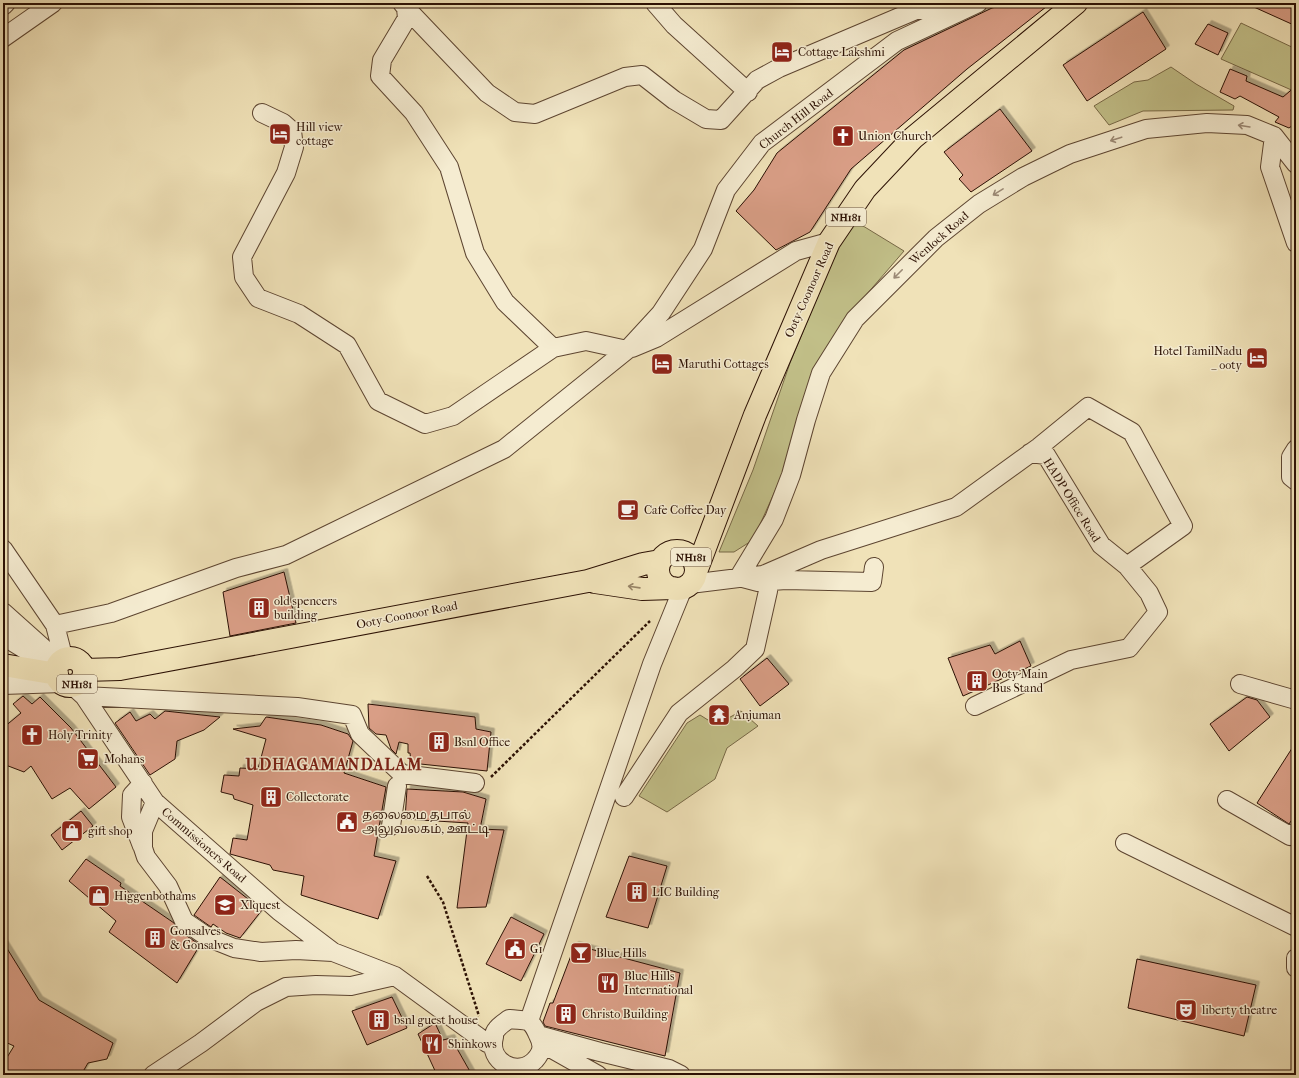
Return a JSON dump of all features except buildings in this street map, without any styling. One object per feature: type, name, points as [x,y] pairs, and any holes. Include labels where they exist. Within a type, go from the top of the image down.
[{"type":"highway","name":"Ooty-Coonoor Road","points":[[588,581],[642,589],[685,582],[721,505],[755,415],[829,242],[865,189],[913,138],[1076,3]]},
{"type":"highway","name":"NH181","points":[[680,551],[721,505]]},
{"type":"highway","name":"NH181","points":[[680,551],[690,555],[685,582],[663,582],[658,574],[660,561],[668,553],[680,551]]},
{"type":"highway","name":"Ooty-Coonoor Road","points":[[3,666],[68,675],[120,669],[588,581],[643,564],[660,561]]},
{"type":"street","points":[[3,6],[6,3]]},
{"type":"street","points":[[3,38],[53,3]]},
{"type":"street","points":[[655,3],[674,25],[748,92]]},
{"type":"street","points":[[404,5],[487,93],[515,112],[535,114],[625,77],[642,75],[674,100],[706,119],[721,120],[748,92],[757,80],[779,68],[916,10],[929,6],[940,10],[966,3]]},
{"type":"street","name":"Church Hill Road","points":[[627,350],[661,314],[699,255],[726,190],[762,143],[896,42],[978,3]]},
{"type":"street","points":[[404,5],[406,18],[382,60],[380,76],[414,113],[449,167],[475,253],[505,302],[553,348]]},
{"type":"street","points":[[262,113],[283,123],[292,131],[294,147],[286,173],[242,257],[244,277],[258,298],[299,314],[347,345],[378,400],[425,424],[453,416],[553,348],[586,341],[627,350]]},
{"type":"street","name":"Wenlock Road","points":[[739,577],[774,519],[791,475],[821,373],[855,319],[936,238],[979,204],[1023,177],[1070,154],[1146,129],[1207,123],[1247,126],[1274,136]]},
{"type":"street","points":[[1274,136],[1296,164]]},
{"type":"street","points":[[1274,136],[1270,167],[1296,243]]},
{"type":"street","points":[[55,625],[111,613],[236,568],[286,555],[504,449],[627,350],[656,338],[796,251],[829,242]]},
{"type":"street","points":[[681,1075],[669,1069],[600,1052],[537,1033],[509,1020],[496,1030],[489,1044],[495,1057],[512,1072],[531,1065],[541,1053],[537,1033],[652,664],[685,582],[763,575],[821,550],[956,507],[989,484],[1088,408],[1132,432],[1183,526],[1127,566]]},
{"type":"street","points":[[1296,449],[1291,457],[1291,477],[1296,481]]},
{"type":"street","name":"HADP Office Road","points":[[975,706],[1071,660],[1129,648],[1158,612],[1149,593],[1127,566],[1100,545],[1046,455],[1030,453]]},
{"type":"street","points":[[3,549],[55,625],[68,675]]},
{"type":"street","points":[[739,577],[758,582],[872,582],[874,568]]},
{"type":"street","points":[[624,797],[679,713],[734,669],[755,649],[768,591],[768,582]]},
{"type":"street","points":[[3,612],[68,675]]},
{"type":"street","points":[[3,636],[68,675]]},
{"type":"street","points":[[3,685],[68,675],[352,715],[360,734],[402,774],[475,783]]},
{"type":"street","name":"Commissioners Road","points":[[68,675],[155,802],[279,911],[333,952],[395,976],[489,1044]]},
{"type":"street","points":[[1240,684],[1296,700]]},
{"type":"street","points":[[143,783],[132,795],[131,817],[146,857],[168,886],[184,921],[209,938],[234,948],[261,952],[296,950],[333,952]]},
{"type":"street","points":[[391,826],[397,786]]},
{"type":"street","points":[[1227,800],[1290,836],[1296,832]]},
{"type":"street","points":[[143,848],[143,831],[155,802]]},
{"type":"street","points":[[1125,843],[1296,927]]},
{"type":"street","points":[[1296,958],[1296,968]]},
{"type":"street","points":[[153,1075],[201,1043],[256,1002],[286,987],[316,985],[351,986],[395,976]]},
{"type":"street","points":[[537,1033],[598,1075]]},
{"type":"path","points":[[493,776],[652,620]]},
{"type":"path","points":[[427,876],[443,902],[489,1044]]},
{"type":"shaded area","points":[[1241,23],[1296,49],[1296,92],[1221,59]]},
{"type":"shaded area","points":[[1171,67],[1196,84],[1234,106],[1233,110],[1143,111],[1109,125],[1094,106],[1134,82],[1148,80]]},
{"type":"shaded area","points":[[850,218],[904,251],[860,302],[753,540],[734,552],[719,552],[753,470],[790,363]]},
{"type":"shaded area","points":[[741,711],[758,726],[727,748],[715,779],[667,812],[639,796],[687,723],[700,715],[716,725]]},
{"type":"place","name":"Cottage Lakshmi","points":[[782,52]]},
{"type":"place","name":"Hill view cottage","points":[[280,134]]},
{"type":"place","name":"Union Church","points":[[843,136]]},
{"type":"place","name":"Hotel TamilNadu _ ooty","points":[[1257,358]]},
{"type":"place","name":"Maruthi Cottages","points":[[662,364]]},
{"type":"place","name":"Cafe Coffee Day","points":[[628,510]]},
{"type":"place","name":"old spencers building","points":[[259,608]]},
{"type":"place","name":"Ooty Main Bus Stand","points":[[977,681]]},
{"type":"place","name":"Anjuman","points":[[719,715]]},
{"type":"place","name":"Holy Trinity","points":[[32,735]]},
{"type":"place","name":"Bsnl Office","points":[[439,742]]},
{"type":"place","name":"Mohans","points":[[88,759]]},
{"type":"place","name":"Collectorate","points":[[271,797]]},
{"type":"place","name":"தலைமை தபால் அலுவலகம், ஊட்டி","points":[[347,822]]},
{"type":"place","name":"gift shop","points":[[72,831]]},
{"type":"place","name":"LIC Building","points":[[637,892]]},
{"type":"place","name":"Higgenbothams","points":[[99,896]]},
{"type":"place","name":"Xlquest","points":[[225,905]]},
{"type":"place","name":"Gonsalves & Gonsalves","points":[[155,938]]},
{"type":"place","name":"G1","points":[[515,949]]},
{"type":"place","name":"Blue Hills","points":[[581,953]]},
{"type":"place","name":"Blue Hills International","points":[[608,983]]},
{"type":"place","name":"liberty theatre","points":[[1186,1010]]},
{"type":"place","name":"Christo Building","points":[[566,1014]]},
{"type":"place","name":"bsnl guest house","points":[[379,1020]]},
{"type":"place","name":"Shinkows","points":[[432,1044]]},
{"type":"district","name":"UDHAGAMANDALAM","points":[[334,764]]}]
